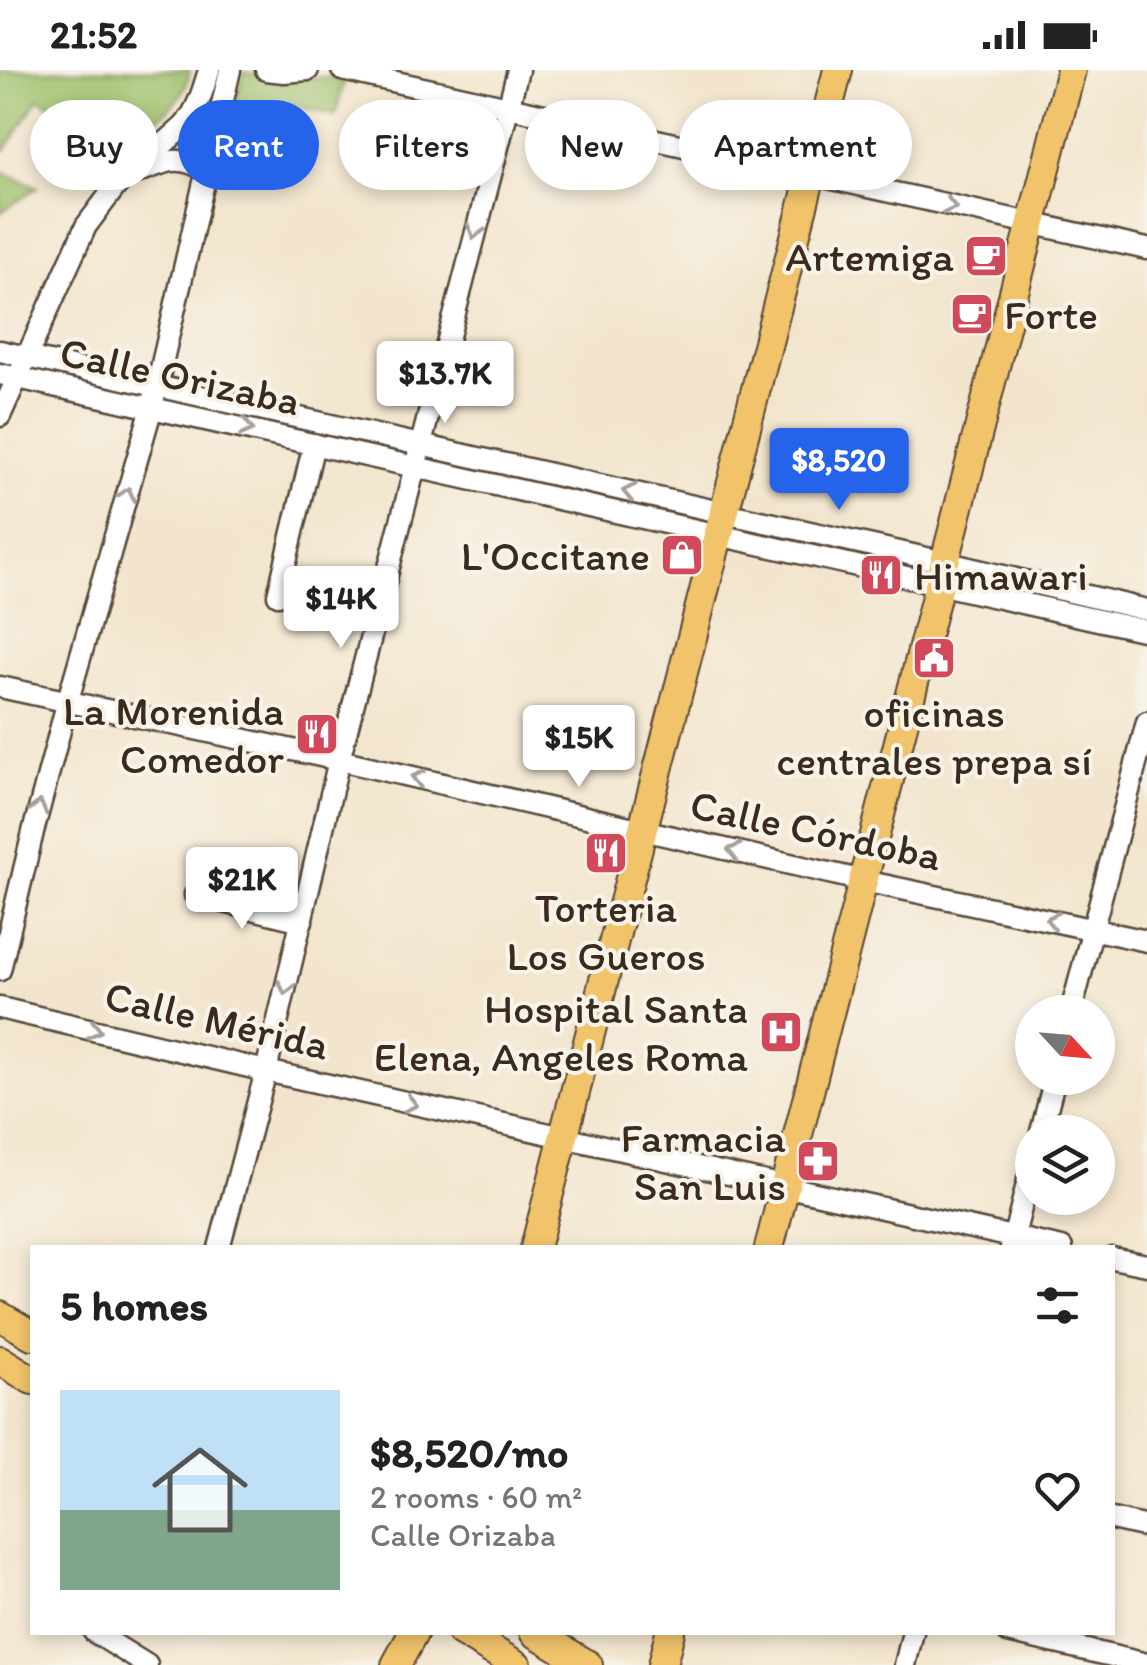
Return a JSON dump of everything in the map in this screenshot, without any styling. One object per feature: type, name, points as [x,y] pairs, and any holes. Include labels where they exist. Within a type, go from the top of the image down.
[{"type":"main road","points":[[830,100],[838,70]]},
{"type":"main road","points":[[770,1245],[1072,70]]},
{"type":"main road","points":[[536,1245],[806,190]]},
{"type":"main road","points":[[0,1316],[30,1334]]},
{"type":"main road","points":[[0,1360],[30,1379]]},
{"type":"main road","points":[[396,1665],[412,1635]]},
{"type":"main road","points":[[465,1635],[516,1665]]},
{"type":"main road","points":[[539,1635],[588,1665]]},
{"type":"main road","points":[[662,1665],[669,1635]]},
{"type":"street","points":[[158,148],[192,116],[209,70]]},
{"type":"street","points":[[223,100],[230,70]]},
{"type":"street","points":[[266,70],[308,70]]},
{"type":"street","points":[[342,70],[679,146]]},
{"type":"street","points":[[221,1245],[266,1071],[338,760],[518,70]]},
{"type":"street","points":[[0,416],[8,376],[26,358],[86,226],[113,190]]},
{"type":"street","points":[[0,970],[68,700],[152,407],[202,190]]},
{"type":"street","points":[[878,190],[1147,249]]},
{"type":"street","name":"Calle Orizaba","points":[[0,351],[156,385],[417,456],[941,573],[1147,610]]},
{"type":"street","name":"Calle Orizaba","points":[[8,376],[314,444],[417,456]]},
{"type":"street","points":[[278,595],[314,444]]},
{"type":"street","name":"Calle Orizaba","points":[[941,573],[1147,631]]},
{"type":"street","name":"Calle Córdoba","points":[[0,687],[1147,941]]},
{"type":"street","points":[[1076,995],[1147,722]]},
{"type":"street","points":[[195,894],[302,921]]},
{"type":"street","name":"Calle Mérida","points":[[0,1008],[1037,1245]]},
{"type":"street","points":[[1012,1242],[1019,1215]]},
{"type":"street","points":[[1115,1259],[1147,1265]]},
{"type":"street","points":[[1115,1520],[1147,1527]]},
{"type":"street","points":[[99,1635],[146,1665]]},
{"type":"street","points":[[905,1665],[912,1635]]},
{"type":"street","points":[[1021,1635],[1147,1664]]},
{"type":"green space","points":[[0,70],[190,70],[180,96],[158,118],[158,100],[30,100],[30,112],[5,150],[0,149]]},
{"type":"green space","points":[[244,72],[274,79],[331,77],[344,83],[335,115],[319,111],[319,100],[236,100]]},
{"type":"green space","points":[[0,171],[30,184],[30,190],[34,190],[0,213]]},
{"type":"place","name":"Artemiga","points":[[986,256]]},
{"type":"place","name":"Forte","points":[[972,314]]},
{"type":"place","name":"L'Occitane","points":[[682,555]]},
{"type":"place","name":"Himawari","points":[[881,575]]},
{"type":"place","name":"oficinas centrales prepa sí","points":[[934,658]]},
{"type":"place","name":"La Morenida Comedor","points":[[317,734]]},
{"type":"place","name":"Torteria Los Gueros","points":[[606,853]]},
{"type":"place","name":"Hospital Santa Elena, Angeles Roma","points":[[781,1032]]},
{"type":"place","name":"Farmacia San Luis","points":[[818,1161]]}]
